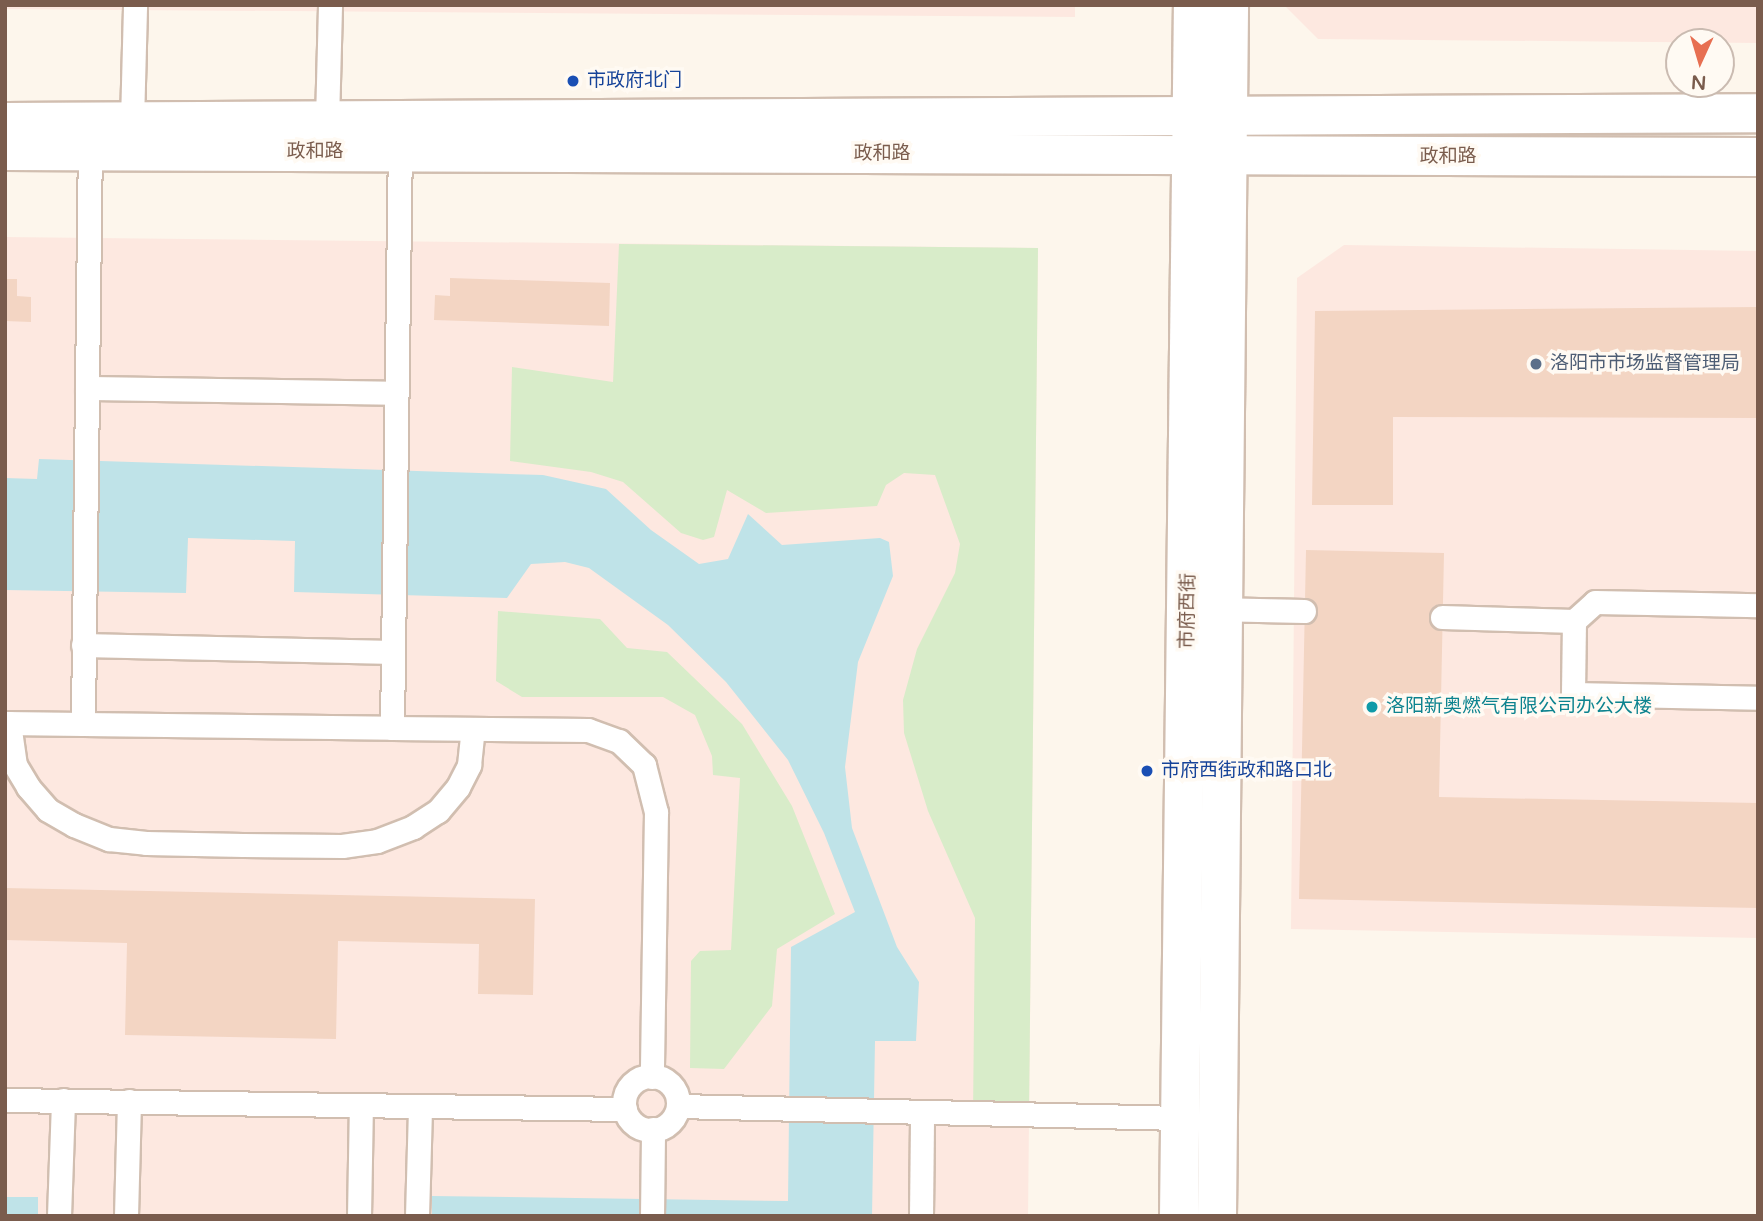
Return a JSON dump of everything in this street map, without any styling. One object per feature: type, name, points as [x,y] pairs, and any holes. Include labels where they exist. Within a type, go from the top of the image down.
[{"type":"street","name":"市府西街","points":[[1194,5],[1211,116],[1206,609],[1217,1216]]},
{"type":"street","name":"市府西街","points":[[1211,116],[1229,5]]},
{"type":"street","name":"政和路","points":[[5,122],[90,137],[132,122],[327,121],[400,137],[1211,116],[1758,113]]},
{"type":"street","name":"政和路","points":[[5,151],[90,137],[400,137],[1211,156],[1758,157]]},
{"type":"street","name":"市府西街","points":[[1179,1216],[1181,1118],[1206,609]]},
{"type":"lane","points":[[132,122],[135,5]]},
{"type":"lane","points":[[327,121],[330,5]]},
{"type":"lane","points":[[83,724],[90,137]]},
{"type":"lane","points":[[392,728],[400,137]]},
{"type":"lane","points":[[87,387],[396,393]]},
{"type":"lane","points":[[1442,617],[1574,621],[1595,602],[1758,605]]},
{"type":"lane","points":[[1206,609],[1304,611]]},
{"type":"lane","points":[[1574,621],[1573,694],[1758,698]]},
{"type":"lane","points":[[83,645],[393,652]]},
{"type":"lane","points":[[473,729],[470,765],[458,787],[438,811],[413,827],[377,841],[342,846],[146,843],[109,839],[74,825],[48,810],[28,787],[15,765],[7,723],[588,730],[620,741],[644,765],[656,812],[652,1077]]},
{"type":"lane","points":[[652,1077],[668,1082],[678,1105],[671,1122],[653,1129],[638,1126],[625,1109],[629,1088],[652,1077]]},
{"type":"lane","points":[[5,1100],[625,1109]]},
{"type":"lane","points":[[59,1216],[63,1100]]},
{"type":"lane","points":[[126,1216],[129,1101]]},
{"type":"lane","points":[[359,1216],[361,1105]]},
{"type":"lane","points":[[678,1105],[1181,1118]]},
{"type":"lane","points":[[417,1216],[420,1106]]},
{"type":"lane","points":[[921,1216],[922,1113]]},
{"type":"lane","points":[[652,1216],[653,1129]]},
{"type":"shaded area","points":[[5,5],[1075,5],[1075,17],[5,9]]},
{"type":"shaded area","points":[[1284,5],[1758,5],[1758,43],[1735,43],[1735,28],[1665,28],[1665,42],[1318,39]]},
{"type":"shaded area","points":[[5,237],[1038,248],[1028,1216],[5,1216]]},
{"type":"shaded area","points":[[1344,245],[1758,251],[1758,938],[1291,929],[1297,278]]},
{"type":"green space","points":[[619,244],[1038,248],[1029,1115],[973,1114],[975,918],[928,811],[904,733],[903,700],[917,649],[955,573],[960,544],[935,475],[904,473],[886,485],[877,506],[766,513],[727,490],[714,537],[703,540],[681,533],[623,482],[591,472],[510,461],[512,367],[613,382]]},
{"type":"green space","points":[[498,611],[600,619],[627,648],[667,652],[742,724],[792,806],[835,914],[777,949],[772,1006],[724,1069],[690,1068],[691,961],[700,951],[731,950],[740,778],[713,775],[712,756],[695,715],[663,697],[522,697],[496,681]]},
{"type":"water","points":[[39,459],[543,475],[606,489],[651,530],[699,564],[728,559],[748,514],[782,545],[880,538],[889,542],[893,576],[858,662],[845,767],[852,828],[897,947],[919,982],[916,1041],[875,1041],[872,1216],[432,1216],[432,1196],[788,1201],[791,947],[855,912],[824,833],[788,760],[726,682],[668,625],[589,568],[565,562],[531,564],[507,598],[294,592],[295,541],[188,538],[186,593],[5,590],[5,478],[37,479]]},
{"type":"water","points":[[5,1197],[38,1197],[38,1216],[5,1216]]},
{"type":"building","points":[[450,278],[610,283],[609,326],[434,320],[435,295],[450,296]]},
{"type":"building","points":[[5,279],[17,279],[17,296],[31,297],[31,322],[5,321]]},
{"type":"building","name":"洛阳市市场监督管理局","points":[[1758,307],[1758,418],[1393,417],[1393,505],[1312,505],[1315,311]]},
{"type":"building","name":"洛阳新奥燃气有限公司办公大楼","points":[[1306,550],[1444,553],[1439,797],[1758,803],[1758,908],[1299,899]]},
{"type":"building","points":[[5,888],[535,899],[533,995],[478,994],[479,944],[338,941],[336,1039],[125,1035],[127,943],[5,940]]},
{"type":"place","name":"市政府北门","points":[[573,81]]},
{"type":"place","name":"洛阳市市场监督管理局","points":[[1536,364]]},
{"type":"place","name":"洛阳新奥燃气有限公司办公大楼","points":[[1372,707]]},
{"type":"place","name":"市府西街政和路口北","points":[[1147,771]]}]
